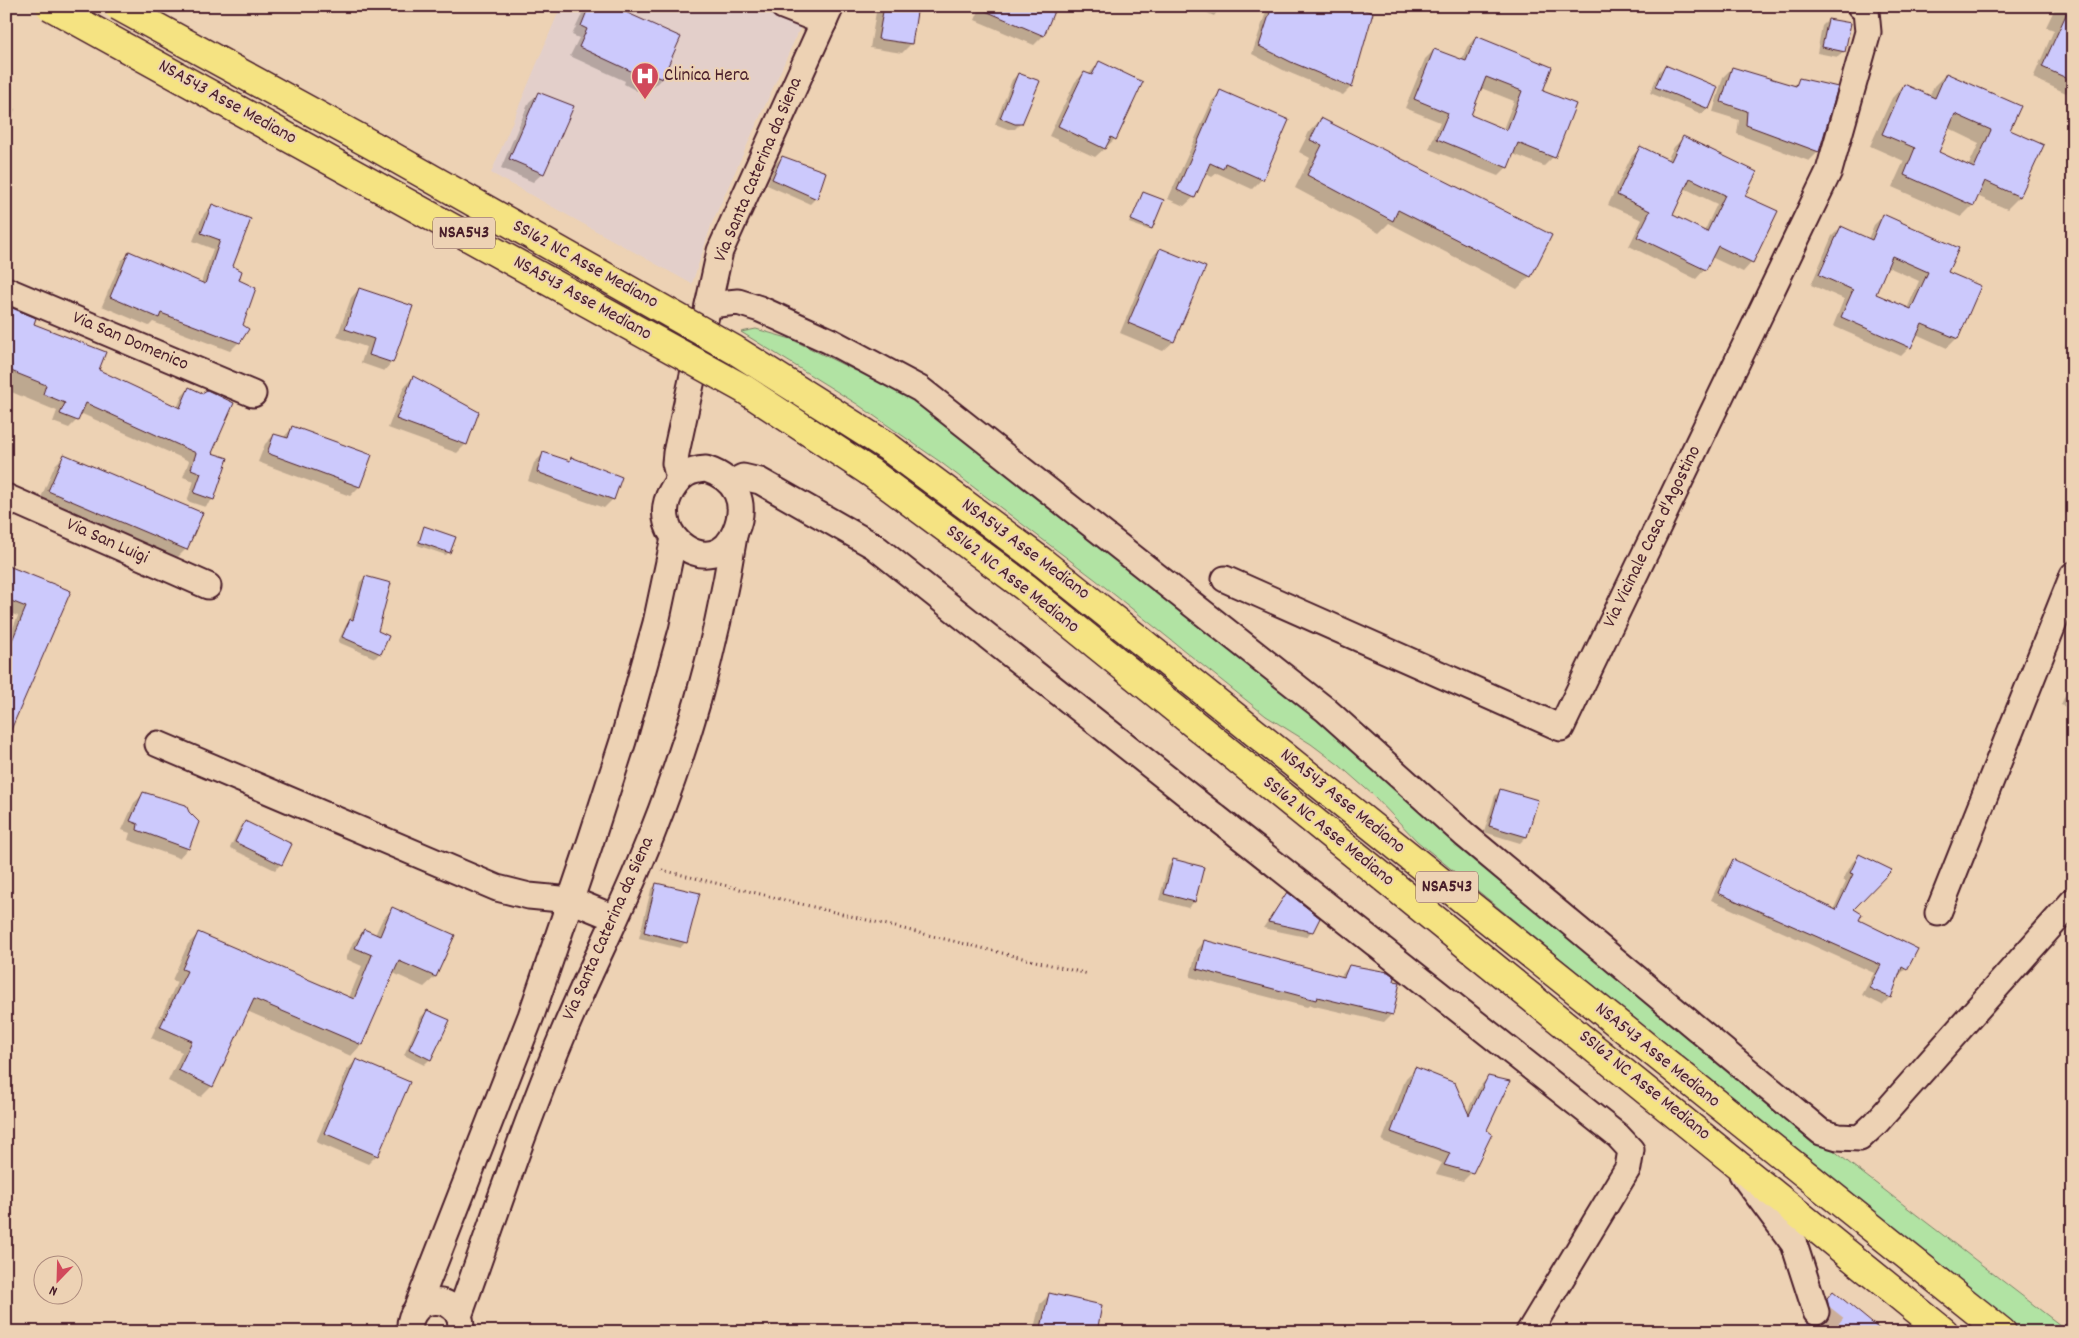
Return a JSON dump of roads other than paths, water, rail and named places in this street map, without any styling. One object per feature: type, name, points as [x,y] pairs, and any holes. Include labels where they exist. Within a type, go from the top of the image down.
[{"type":"highway","name":"NSA543 Asse Mediano","points":[[50,6],[744,389],[870,472]]},
{"type":"highway","name":"SS162 NC Asse Mediano","points":[[118,6],[374,146],[735,350],[888,448]]},
{"type":"highway","name":"NSA543 Asse Mediano","points":[[888,448],[1041,561],[2002,1332]]},
{"type":"highway","name":"SS162 NC Asse Mediano","points":[[870,472],[1025,588],[1727,1154],[1944,1332]]},
{"type":"street","points":[[783,6],[827,14]]},
{"type":"street","name":"Via Vicinale Casa d'Agostino","points":[[1225,579],[1561,728],[1829,171],[1868,32],[1866,11],[1860,6]]},
{"type":"street","name":"Via Santa Caterina da Siena","points":[[679,479],[675,463],[676,452],[720,251],[827,14]]},
{"type":"street","name":"Via San Domenico","points":[[6,290],[254,394]]},
{"type":"street","points":[[708,305],[738,302],[760,309],[830,341],[920,389],[1326,710],[1464,835],[1822,1132],[1838,1137],[1860,1138],[1871,1128],[2073,901]]},
{"type":"street","points":[[682,426],[685,442],[706,469]]},
{"type":"street","points":[[706,469],[721,474],[731,483],[738,495],[740,510],[739,524],[734,536],[726,546],[712,553],[700,554],[686,548],[674,538],[667,526],[666,511],[669,494],[679,479],[691,470],[706,469]]},
{"type":"street","points":[[731,483],[743,478],[760,481],[874,546],[1618,1136],[1631,1150],[1628,1168],[1529,1332]]},
{"type":"street","name":"Via San Luigi","points":[[6,497],[208,586]]},
{"type":"street","name":"Via Santa Caterina da Siena","points":[[460,1324],[493,1222],[562,1036],[640,864],[681,758],[708,671],[734,536]]},
{"type":"street","name":"Via Santa Caterina da Siena","points":[[413,1321],[531,1016],[571,900],[623,741],[656,623],[674,538]]},
{"type":"street","points":[[1938,913],[2073,575]]},
{"type":"street","points":[[158,744],[497,888],[529,896],[571,900],[615,918]]},
{"type":"street","points":[[1727,1154],[1794,1244],[1816,1312]]},
{"type":"street","points":[[455,1209],[493,1222]]},
{"type":"street","points":[[413,1321],[430,1302],[438,1301],[454,1308],[460,1324]]},
{"type":"tunnel","points":[[1816,1312],[1841,1332]]},
{"type":"place","name":"Clinica Hera","points":[[645,100]]}]
